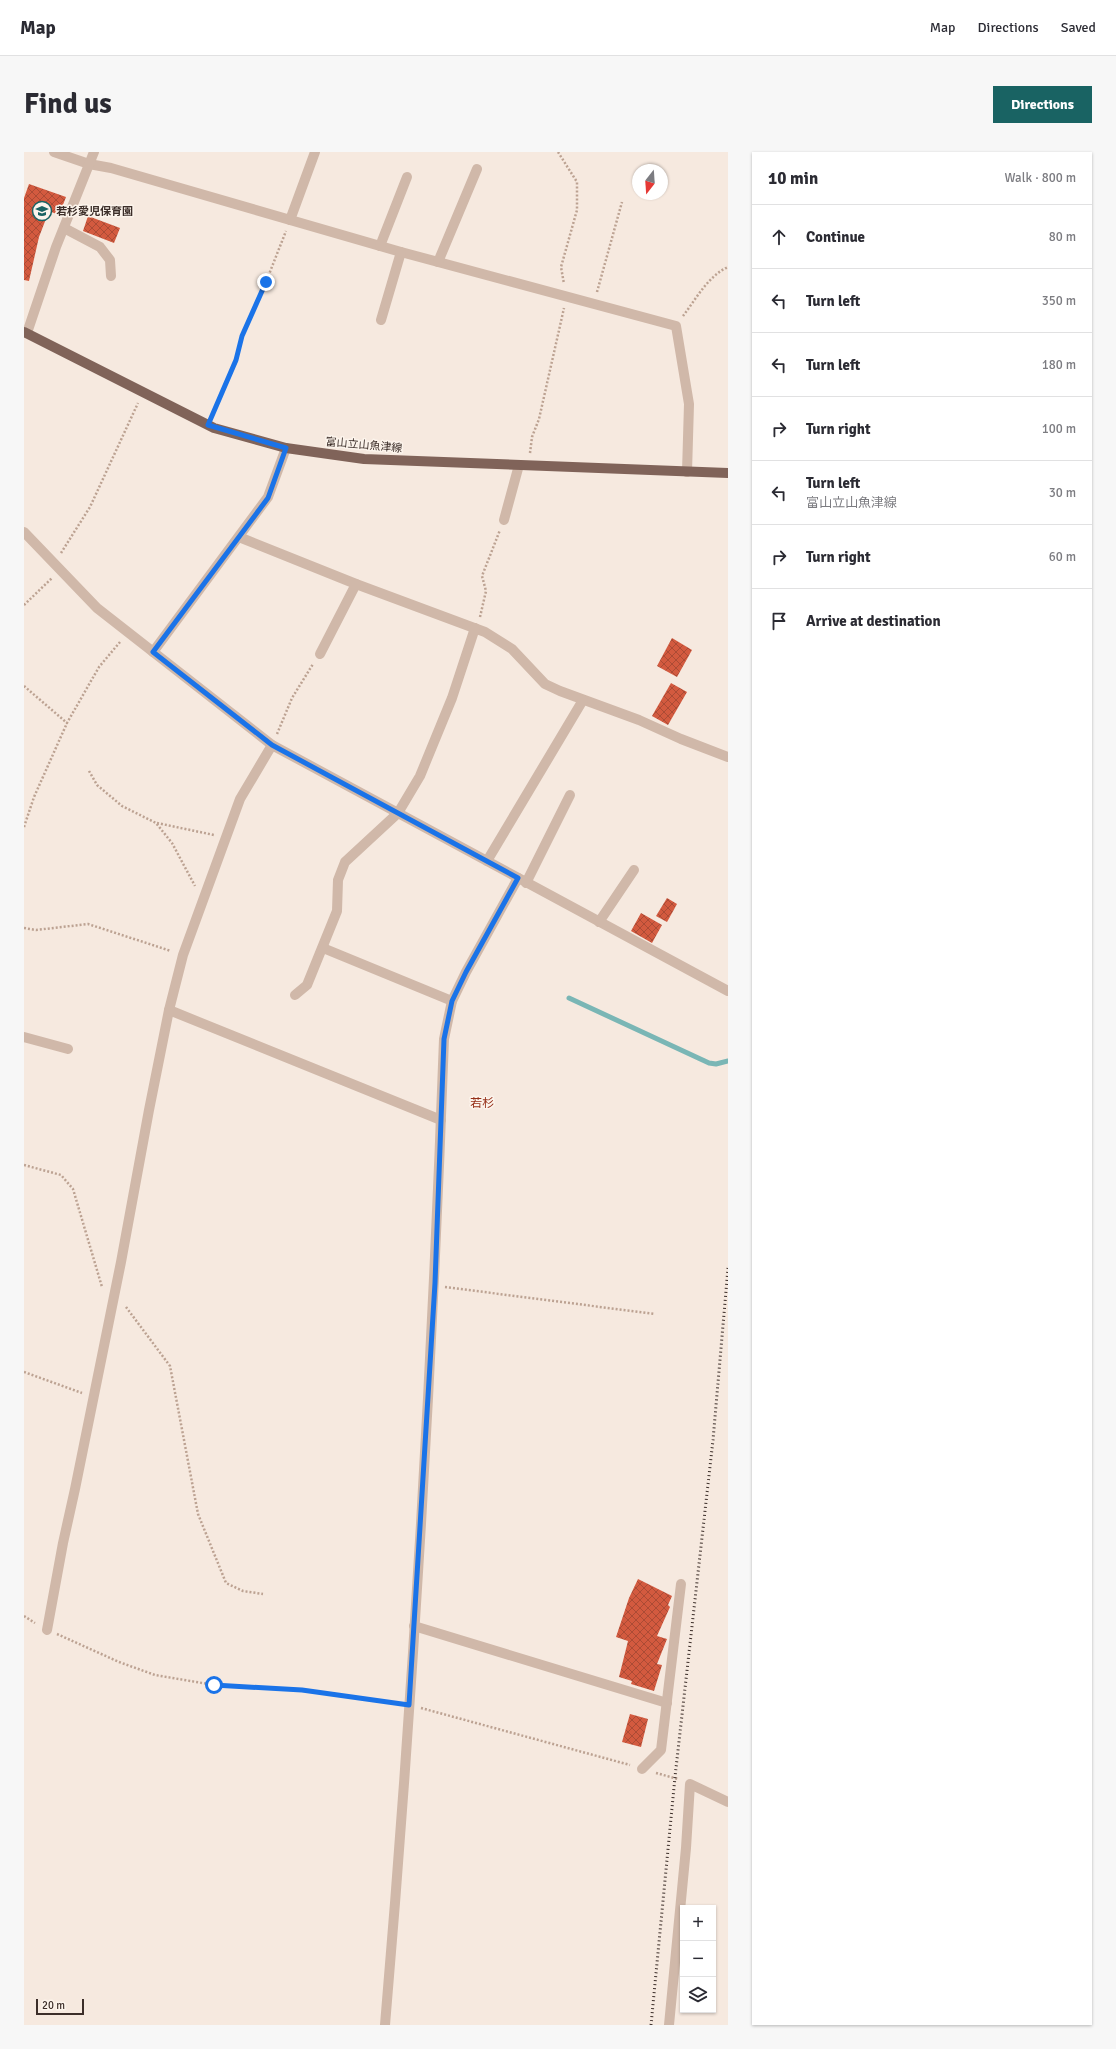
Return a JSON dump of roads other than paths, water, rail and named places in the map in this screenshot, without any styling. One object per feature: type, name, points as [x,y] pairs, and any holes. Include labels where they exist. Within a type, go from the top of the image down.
[{"type":"main road","name":"富山立山魚津線","points":[[25,332],[208,425],[286,448],[364,459],[728,473]]},
{"type":"street","points":[[54,152],[89,164],[111,168],[401,252],[676,326],[689,404],[687,472]]},
{"type":"street","points":[[25,332],[94,152]]},
{"type":"street","points":[[290,220],[315,152]]},
{"type":"street","points":[[438,262],[477,169]]},
{"type":"street","points":[[380,246],[407,177]]},
{"type":"street","points":[[64,228],[100,247],[110,260],[111,276]]},
{"type":"street","points":[[382,320],[401,252]]},
{"type":"street","points":[[153,652],[268,498],[286,448]]},
{"type":"street","points":[[504,520],[524,466]]},
{"type":"street","points":[[24,532],[97,608],[272,745],[728,991]]},
{"type":"street","points":[[239,537],[356,584],[485,632],[512,649],[545,684],[560,692],[639,720],[681,739],[728,757]]},
{"type":"street","points":[[320,654],[356,584]]},
{"type":"street","points":[[295,995],[307,985],[337,911],[338,880],[345,862],[398,813],[420,776],[452,698],[474,628]]},
{"type":"street","points":[[487,861],[583,700]]},
{"type":"street","points":[[47,1630],[63,1542],[114,1296],[169,1010],[183,955],[240,799],[272,745]]},
{"type":"street","points":[[385,2025],[398,1870],[435,1286],[444,1039],[452,1001],[466,972],[522,880],[570,795]]},
{"type":"street","points":[[599,922],[634,870]]},
{"type":"street","points":[[322,948],[452,1001]]},
{"type":"street","points":[[169,1010],[441,1120]]},
{"type":"street","points":[[24,1037],[68,1049]]},
{"type":"street","points":[[642,1769],[661,1750],[681,1584]]},
{"type":"street","points":[[414,1626],[667,1703]]},
{"type":"street","points":[[669,2025],[686,1848],[690,1784],[728,1802]]},
{"type":"waterway","points":[[569,998],[709,1063],[716,1064],[728,1061]]},
{"type":"railway","points":[[651,2025],[675,1777],[713,1440],[728,1268]]},
{"type":"place","name":"若杉愛児保育園","points":[[42,211]]},
{"type":"district","name":"若杉","points":[[482,1103]]}]
